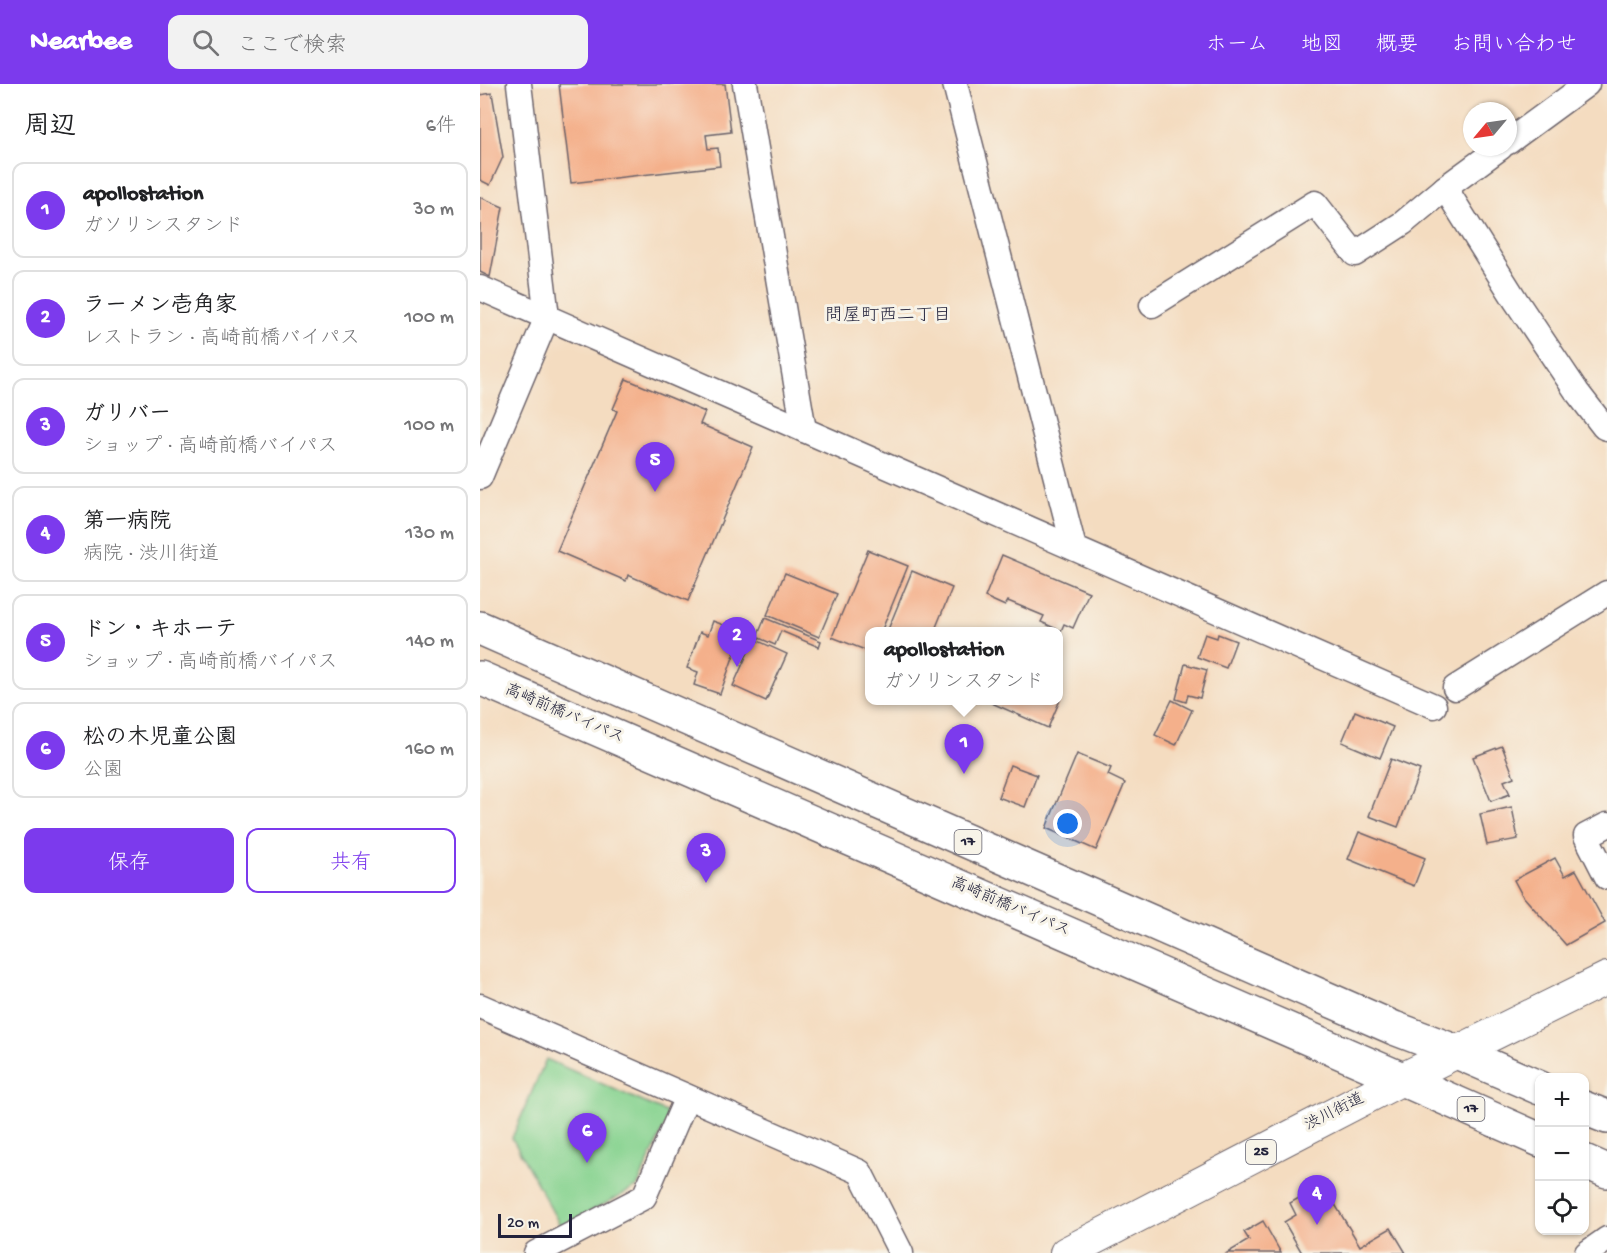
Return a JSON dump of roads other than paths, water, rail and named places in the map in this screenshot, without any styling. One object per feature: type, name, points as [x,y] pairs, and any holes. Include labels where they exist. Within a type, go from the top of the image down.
[{"type":"highway","name":"17","points":[[480,628],[1383,1023],[1535,1086]]},
{"type":"highway","name":"高崎前橋バイパス","points":[[480,678],[1535,1138]]},
{"type":"highway","points":[[1589,1109],[1607,1117]]},
{"type":"highway","points":[[1589,1163],[1607,1171]]},
{"type":"main road","name":"渋川街道","points":[[1066,1253],[1402,1079],[1607,978]]},
{"type":"street","points":[[480,477],[547,317],[519,84]]},
{"type":"street","points":[[746,84],[804,430]]},
{"type":"street","points":[[954,84],[1074,548]]},
{"type":"street","points":[[1517,135],[1587,84]]},
{"type":"street","points":[[1152,305],[1315,203],[1354,254],[1403,223],[1489,156]]},
{"type":"street","points":[[1445,188],[1577,392],[1607,428]]},
{"type":"street","points":[[480,288],[1434,706]]},
{"type":"street","points":[[1455,688],[1607,593]]},
{"type":"street","points":[[1607,825],[1586,836],[1607,877]]},
{"type":"street","points":[[480,1006],[860,1172],[901,1253]]},
{"type":"street","points":[[537,1253],[644,1197],[687,1097]]},
{"type":"street","points":[[1587,1253],[1607,1239]]},
{"type":"place","name":"ドン・キホーテ","points":[[655,492]]},
{"type":"place","name":"ラーメン壱角家","points":[[737,667]]},
{"type":"place","name":"apollostation","points":[[964,774]]},
{"type":"place","name":"ガリバー","points":[[706,883]]},
{"type":"place","name":"松の木児童公園","points":[[587,1163]]},
{"type":"place","name":"第一病院","points":[[1317,1225]]},
{"type":"district","name":"問屋町西二丁目","points":[[888,316]]}]
